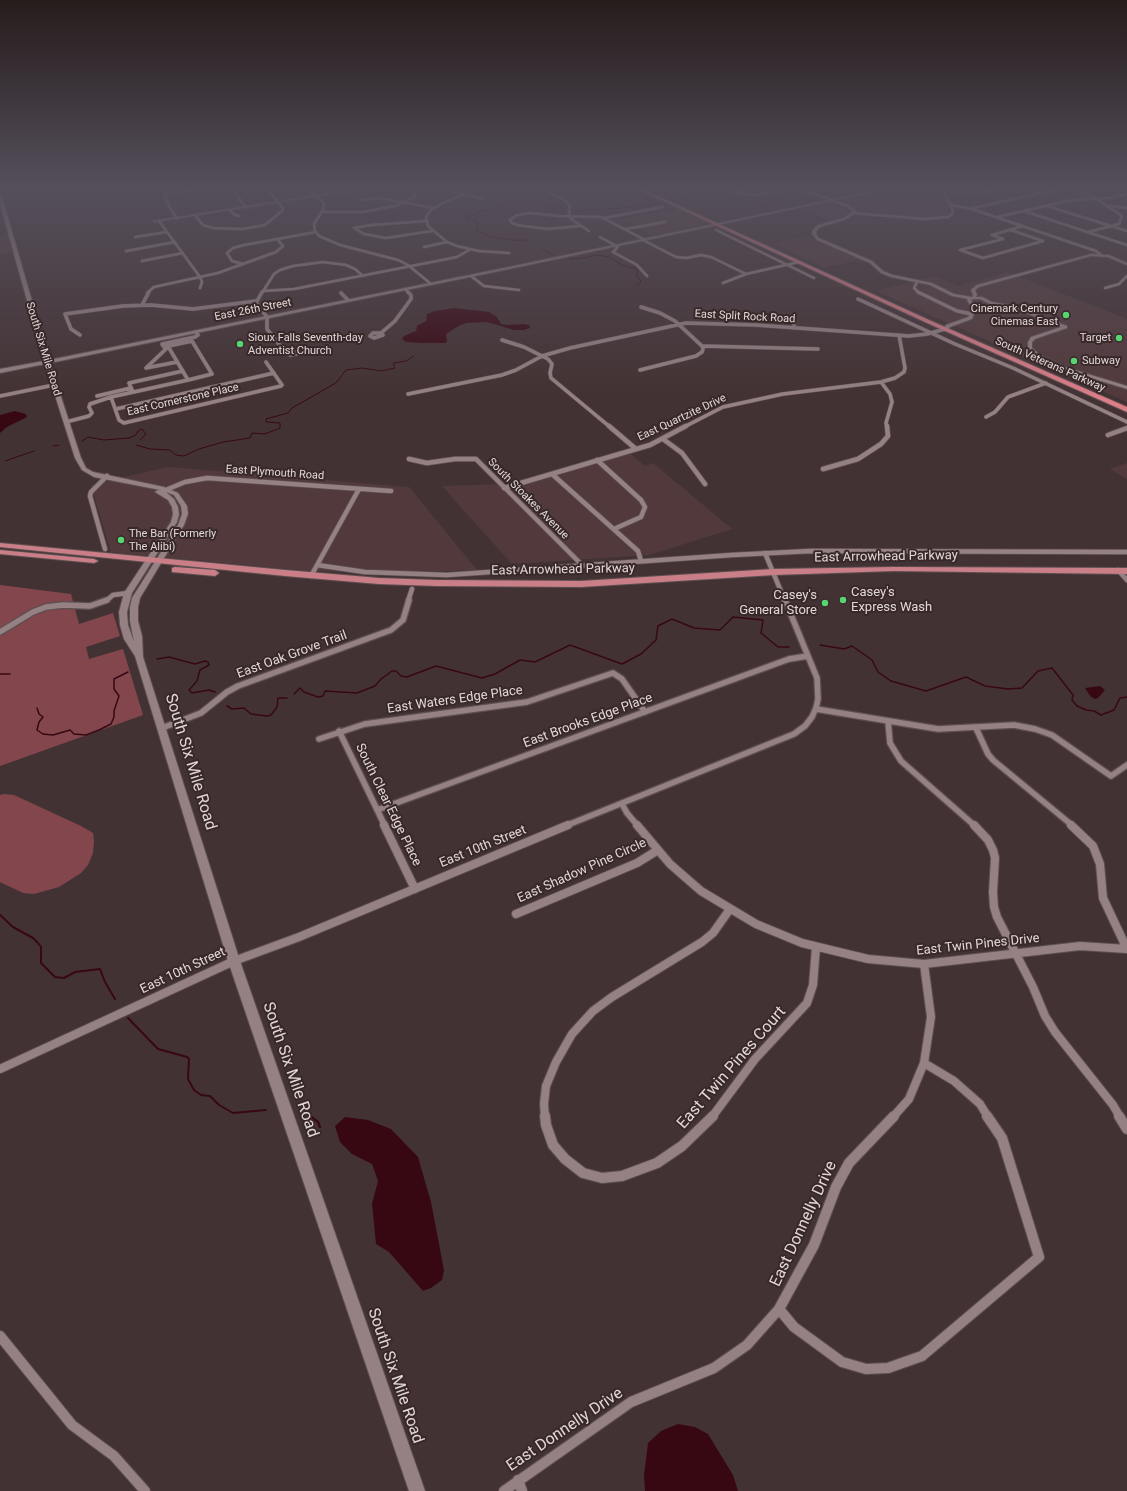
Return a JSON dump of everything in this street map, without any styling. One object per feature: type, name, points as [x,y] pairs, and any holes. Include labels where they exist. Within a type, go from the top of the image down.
[{"type":"highway","name":"South Veterans Parkway","points":[[790,258],[947,328],[954,329],[1127,405]]},
{"type":"highway","name":"South Veterans Parkway","points":[[795,258],[1127,410]]},
{"type":"main road","name":"South Six Mile Road","points":[[16,258],[54,385],[80,463],[90,473],[105,478],[163,491],[171,499],[175,507],[176,514],[174,522],[136,595],[134,621],[138,636],[139,657]]},
{"type":"main road","name":"East 26th Street","points":[[0,371],[560,258]]},
{"type":"main road","name":"East Arrowhead Parkway","points":[[0,545],[251,577],[412,589],[497,591],[597,589],[775,576]]},
{"type":"main road","name":"East Arrowhead Parkway","points":[[0,552],[414,583],[514,584],[628,582],[775,576],[906,574],[1124,574]]},
{"type":"main road","name":"South Six Mile Road","points":[[152,564],[128,593],[123,612],[124,625],[128,639],[139,657],[234,960],[417,1491]]},
{"type":"main road","points":[[251,577],[269,575],[303,579],[311,576]]},
{"type":"main road","points":[[412,589],[420,586],[488,588],[514,584]]},
{"type":"street","points":[[142,261],[160,258]]},
{"type":"street","points":[[186,258],[200,277],[202,282],[200,288]]},
{"type":"street","points":[[230,258],[232,261],[243,264]]},
{"type":"street","points":[[142,305],[146,299],[147,293],[154,287],[218,273],[261,258]]},
{"type":"street","points":[[391,258],[410,267],[431,284]]},
{"type":"street","points":[[263,291],[289,290],[317,283],[363,276],[454,258]]},
{"type":"street","points":[[622,258],[637,265],[647,276]]},
{"type":"street","points":[[713,258],[746,274]]},
{"type":"street","points":[[773,258],[814,278]]},
{"type":"street","points":[[860,258],[874,264],[888,275],[934,287],[950,295],[1009,308],[1063,328]]},
{"type":"street","points":[[947,328],[968,319],[972,314],[972,300],[975,295],[973,290],[975,288],[981,285],[1082,258]]},
{"type":"street","points":[[1111,258],[1127,264]]},
{"type":"street","points":[[80,335],[71,328],[65,314],[104,308],[142,305],[193,310],[256,301],[277,271],[316,260],[346,265],[357,270],[363,276]]},
{"type":"street","points":[[723,283],[746,274],[799,262]]},
{"type":"street","points":[[471,276],[484,286],[519,290]]},
{"type":"street","points":[[1105,288],[1119,284],[1123,278],[1127,276]]},
{"type":"street","points":[[918,282],[914,288],[918,292],[957,311],[972,314]]},
{"type":"street","points":[[981,303],[979,290],[990,283]]},
{"type":"street","points":[[381,333],[395,322],[411,300],[411,295],[405,289]]},
{"type":"street","points":[[341,293],[348,300]]},
{"type":"street","points":[[858,299],[1046,383],[1127,422]]},
{"type":"street","points":[[256,301],[256,305],[267,318],[266,329],[286,353]]},
{"type":"street","points":[[954,329],[971,324],[976,318],[976,307],[981,303],[1019,308],[1063,328]]},
{"type":"street","points":[[641,307],[668,317],[679,324],[702,346],[818,349]]},
{"type":"street","points":[[794,314],[794,328]]},
{"type":"street","points":[[1047,322],[1054,328],[1049,332]]},
{"type":"street","name":"East Split Rock Road","points":[[408,394],[507,374],[542,356],[679,324],[726,323],[899,336],[932,333],[947,328]]},
{"type":"street","points":[[1063,328],[1035,337],[1030,340],[1029,346],[1036,354],[1069,370],[1127,388]]},
{"type":"street","points":[[190,392],[183,371],[169,348],[162,344],[195,337],[198,335],[196,332]]},
{"type":"street","name":"East Quartzite Drive","points":[[504,488],[636,449],[663,439],[712,412],[737,403],[812,390],[882,382],[900,376],[905,370],[905,365],[899,336]]},
{"type":"street","points":[[502,340],[524,347],[542,356],[552,364],[550,375],[554,381],[636,449]]},
{"type":"street","points":[[97,396],[212,374],[192,341],[165,347],[146,368],[177,362]]},
{"type":"street","points":[[640,370],[696,356],[702,352],[702,346]]},
{"type":"street","points":[[167,364],[174,357]]},
{"type":"street","name":"East Cornerstone Place","points":[[66,422],[89,416],[92,413],[89,407],[90,404],[111,397],[121,422],[124,423],[281,386],[282,385],[266,362]]},
{"type":"street","points":[[132,390],[129,383],[183,371]]},
{"type":"street","points":[[116,409],[274,373]]},
{"type":"street","points":[[823,469],[856,460],[881,444],[888,436],[886,423],[892,402],[890,394],[882,382]]},
{"type":"street","points":[[986,417],[995,412],[1008,397],[1046,383]]},
{"type":"street","points":[[0,396],[54,385]]},
{"type":"street","points":[[111,397],[132,390]]},
{"type":"street","points":[[1108,435],[1127,428]]},
{"type":"street","points":[[663,439],[682,453],[705,484]]},
{"type":"street","name":"South Stoakes Avenue","points":[[409,459],[427,463],[455,459],[476,459],[582,565]]},
{"type":"street","points":[[597,460],[642,500],[646,507],[641,517],[614,529]]},
{"type":"street","points":[[552,474],[638,551],[641,561]]},
{"type":"street","points":[[105,478],[91,492],[90,496],[105,549]]},
{"type":"street","name":"East Plymouth Road","points":[[163,491],[185,482],[207,478],[390,490]]},
{"type":"street","points":[[311,576],[359,489]]},
{"type":"street","name":"East Arrowhead Parkway","points":[[317,565],[365,572],[420,575],[493,572],[765,553],[851,551],[1127,552]]},
{"type":"street","name":"East 10th Street","points":[[0,1069],[234,960],[299,937],[794,734],[805,726],[816,709],[818,699],[817,678],[765,553]]},
{"type":"street","name":"East Oak Grove Trail","points":[[162,728],[200,713],[227,692],[238,686],[391,630],[403,620],[412,589]]},
{"type":"street","points":[[0,632],[33,612],[46,607],[63,605],[90,606],[104,602],[113,594],[128,593]]},
{"type":"street","name":"East Brooks Edge Place","points":[[377,810],[789,659],[808,656]]},
{"type":"street","name":"East Waters Edge Place","points":[[319,738],[365,724],[526,702],[613,673],[622,679],[645,712]]},
{"type":"street","points":[[816,709],[938,729],[1014,725],[1035,728],[1052,735],[1111,776],[1127,765]]},
{"type":"street","points":[[888,721],[890,744],[901,761],[979,830],[988,840],[993,850],[996,867],[993,892],[994,907],[997,917],[1016,953],[1045,1016],[1055,1032],[1112,1106],[1127,1129]]},
{"type":"street","points":[[976,728],[988,754],[993,760],[1076,829],[1093,846],[1100,864],[1103,898],[1127,949]]},
{"type":"street","name":"South Clear Edge Place","points":[[339,731],[415,889]]},
{"type":"street","name":"East Twin Pines Drive","points":[[622,804],[627,813],[670,864],[701,891],[756,924],[802,943],[890,962],[924,964],[1080,946],[1127,949]]},
{"type":"street","name":"East Shadow Pine Circle","points":[[516,914],[637,862],[658,850]]},
{"type":"street","name":"East Twin Pines Court","points":[[730,909],[720,924],[702,942],[612,997],[593,1011],[572,1034],[556,1062],[546,1086],[544,1104],[546,1125],[553,1145],[565,1159],[583,1173],[602,1178],[622,1176],[657,1163],[682,1146],[713,1116],[755,1059],[807,1003],[813,985],[816,947]]},
{"type":"street","name":"East Donnelly Drive","points":[[504,1491],[632,1402],[714,1368],[747,1345],[779,1309],[814,1245],[836,1187],[849,1163],[876,1136],[909,1099],[924,1063],[931,1017],[924,964]]},
{"type":"street","points":[[779,1309],[794,1327],[842,1362],[866,1369],[888,1368],[922,1356],[1039,1257],[1002,1138],[980,1104],[954,1081],[924,1063]]},
{"type":"street","points":[[0,1336],[72,1425],[114,1456],[145,1491]]},
{"type":"street","points":[[518,1480],[522,1491]]},
{"type":"shaded area","points":[[803,258],[858,258],[861,259],[825,268]]},
{"type":"shaded area","points":[[1007,272],[1127,319],[1127,402],[876,291],[935,276],[958,286]]},
{"type":"shaded area","points":[[454,308],[489,312],[497,317],[501,324],[524,324],[529,325],[530,328],[524,330],[514,330],[487,322],[467,323],[460,325],[446,334],[447,342],[445,343],[406,342],[402,339],[404,336],[416,331],[417,326],[426,321],[427,314]]},
{"type":"shaded area","points":[[15,411],[26,414],[27,417],[7,427],[0,433],[0,415]]},
{"type":"shaded area","points":[[626,450],[645,466],[653,463],[732,529],[649,555],[512,564],[442,486],[509,484]]},
{"type":"shaded area","points":[[1127,463],[1127,479],[1110,469]]},
{"type":"shaded area","points":[[168,467],[409,487],[477,570],[385,573],[309,571],[111,552],[91,485]]},
{"type":"shaded area","points":[[0,585],[71,594],[79,624],[113,613],[120,636],[86,647],[89,659],[123,649],[143,715],[0,766]]},
{"type":"shaded area","points":[[1100,686],[1105,690],[1098,698],[1095,699],[1091,697],[1085,688]]},
{"type":"shaded area","points":[[0,795],[14,795],[93,833],[93,853],[88,865],[81,873],[59,887],[34,894],[23,893],[0,882]]},
{"type":"shaded area","points":[[345,1117],[368,1120],[391,1129],[418,1157],[431,1202],[444,1270],[442,1280],[431,1288],[423,1291],[389,1252],[376,1244],[372,1204],[378,1181],[372,1164],[352,1154],[340,1142],[335,1126]]},
{"type":"shaded area","points":[[678,1424],[695,1427],[708,1434],[733,1475],[738,1491],[645,1491],[644,1475],[648,1443],[661,1431]]},
{"type":"waterway","points":[[568,258],[577,259],[584,258]]},
{"type":"waterway","points":[[610,258],[624,266],[637,269],[637,277],[641,281],[637,286]]},
{"type":"waterway","points":[[136,445],[150,449],[170,450],[176,455],[184,456],[199,449],[223,442],[250,438],[252,433],[265,434],[280,428],[280,423],[266,422],[266,419],[288,413],[292,408],[336,383],[346,370],[362,368],[381,371],[395,368],[393,363],[406,361],[414,356]]},
{"type":"waterway","points":[[82,441],[88,437],[104,440],[129,438],[136,435],[138,431],[142,429],[146,434],[140,440]]},
{"type":"waterway","points":[[53,446],[59,445]]},
{"type":"waterway","points":[[5,461],[34,451]]},
{"type":"waterway","points":[[294,694],[300,688],[304,692],[318,697],[323,696],[325,691],[357,693],[375,686],[381,679],[392,671],[396,671],[401,676],[407,677],[436,666],[482,678],[495,674],[520,660],[535,662],[570,645],[622,664],[641,654],[656,640],[658,626],[672,619],[694,628],[720,630],[733,617],[763,620],[761,633],[778,647],[789,647]]},
{"type":"waterway","points":[[820,645],[844,649],[852,646],[872,660],[878,672],[891,681],[926,691],[966,677],[985,686],[1008,689],[1022,688],[1038,671],[1052,668],[1073,695],[1072,700],[1077,706],[1086,710],[1094,711],[1101,715],[1114,710],[1120,698],[1127,697]]},
{"type":"waterway","points":[[157,659],[169,657],[195,664],[205,661],[208,662],[209,665],[200,670],[197,681],[189,690],[192,693],[209,690],[215,692]]},
{"type":"waterway","points":[[37,708],[39,714],[43,717],[39,722],[37,730],[43,734],[53,735],[70,730],[74,734],[86,735],[99,730],[111,724],[114,717],[114,711],[119,696],[114,689],[114,679],[128,672]]},
{"type":"waterway","points":[[0,674],[10,674]]},
{"type":"waterway","points":[[227,706],[232,709],[244,708],[251,714],[267,716],[271,715],[277,707],[278,698],[287,698]]},
{"type":"waterway","points":[[0,915],[13,927],[33,938],[38,943],[41,947],[41,963],[55,977],[64,978],[75,972],[100,969],[105,982],[115,999]]},
{"type":"waterway","points":[[128,1018],[158,1049],[187,1057],[189,1059],[188,1079],[194,1090],[201,1095],[210,1096],[219,1105],[233,1113],[266,1110]]},
{"type":"waterway","points":[[301,1104],[305,1107],[311,1117]]},
{"type":"waterway","points":[[311,1117],[318,1122],[320,1127]]},
{"type":"place","name":"Cinemark Century Cinemas East","points":[[1066,315]]},
{"type":"place","name":"Target","points":[[1119,338]]},
{"type":"place","name":"Sioux Falls Seventh-day Adventist Church","points":[[240,344]]},
{"type":"place","name":"Subway","points":[[1074,361]]},
{"type":"place","name":"The Bar (Formerly The Alibi)","points":[[121,540]]},
{"type":"place","name":"Casey's Express Wash","points":[[843,600]]},
{"type":"place","name":"Casey's General Store","points":[[825,603]]}]
